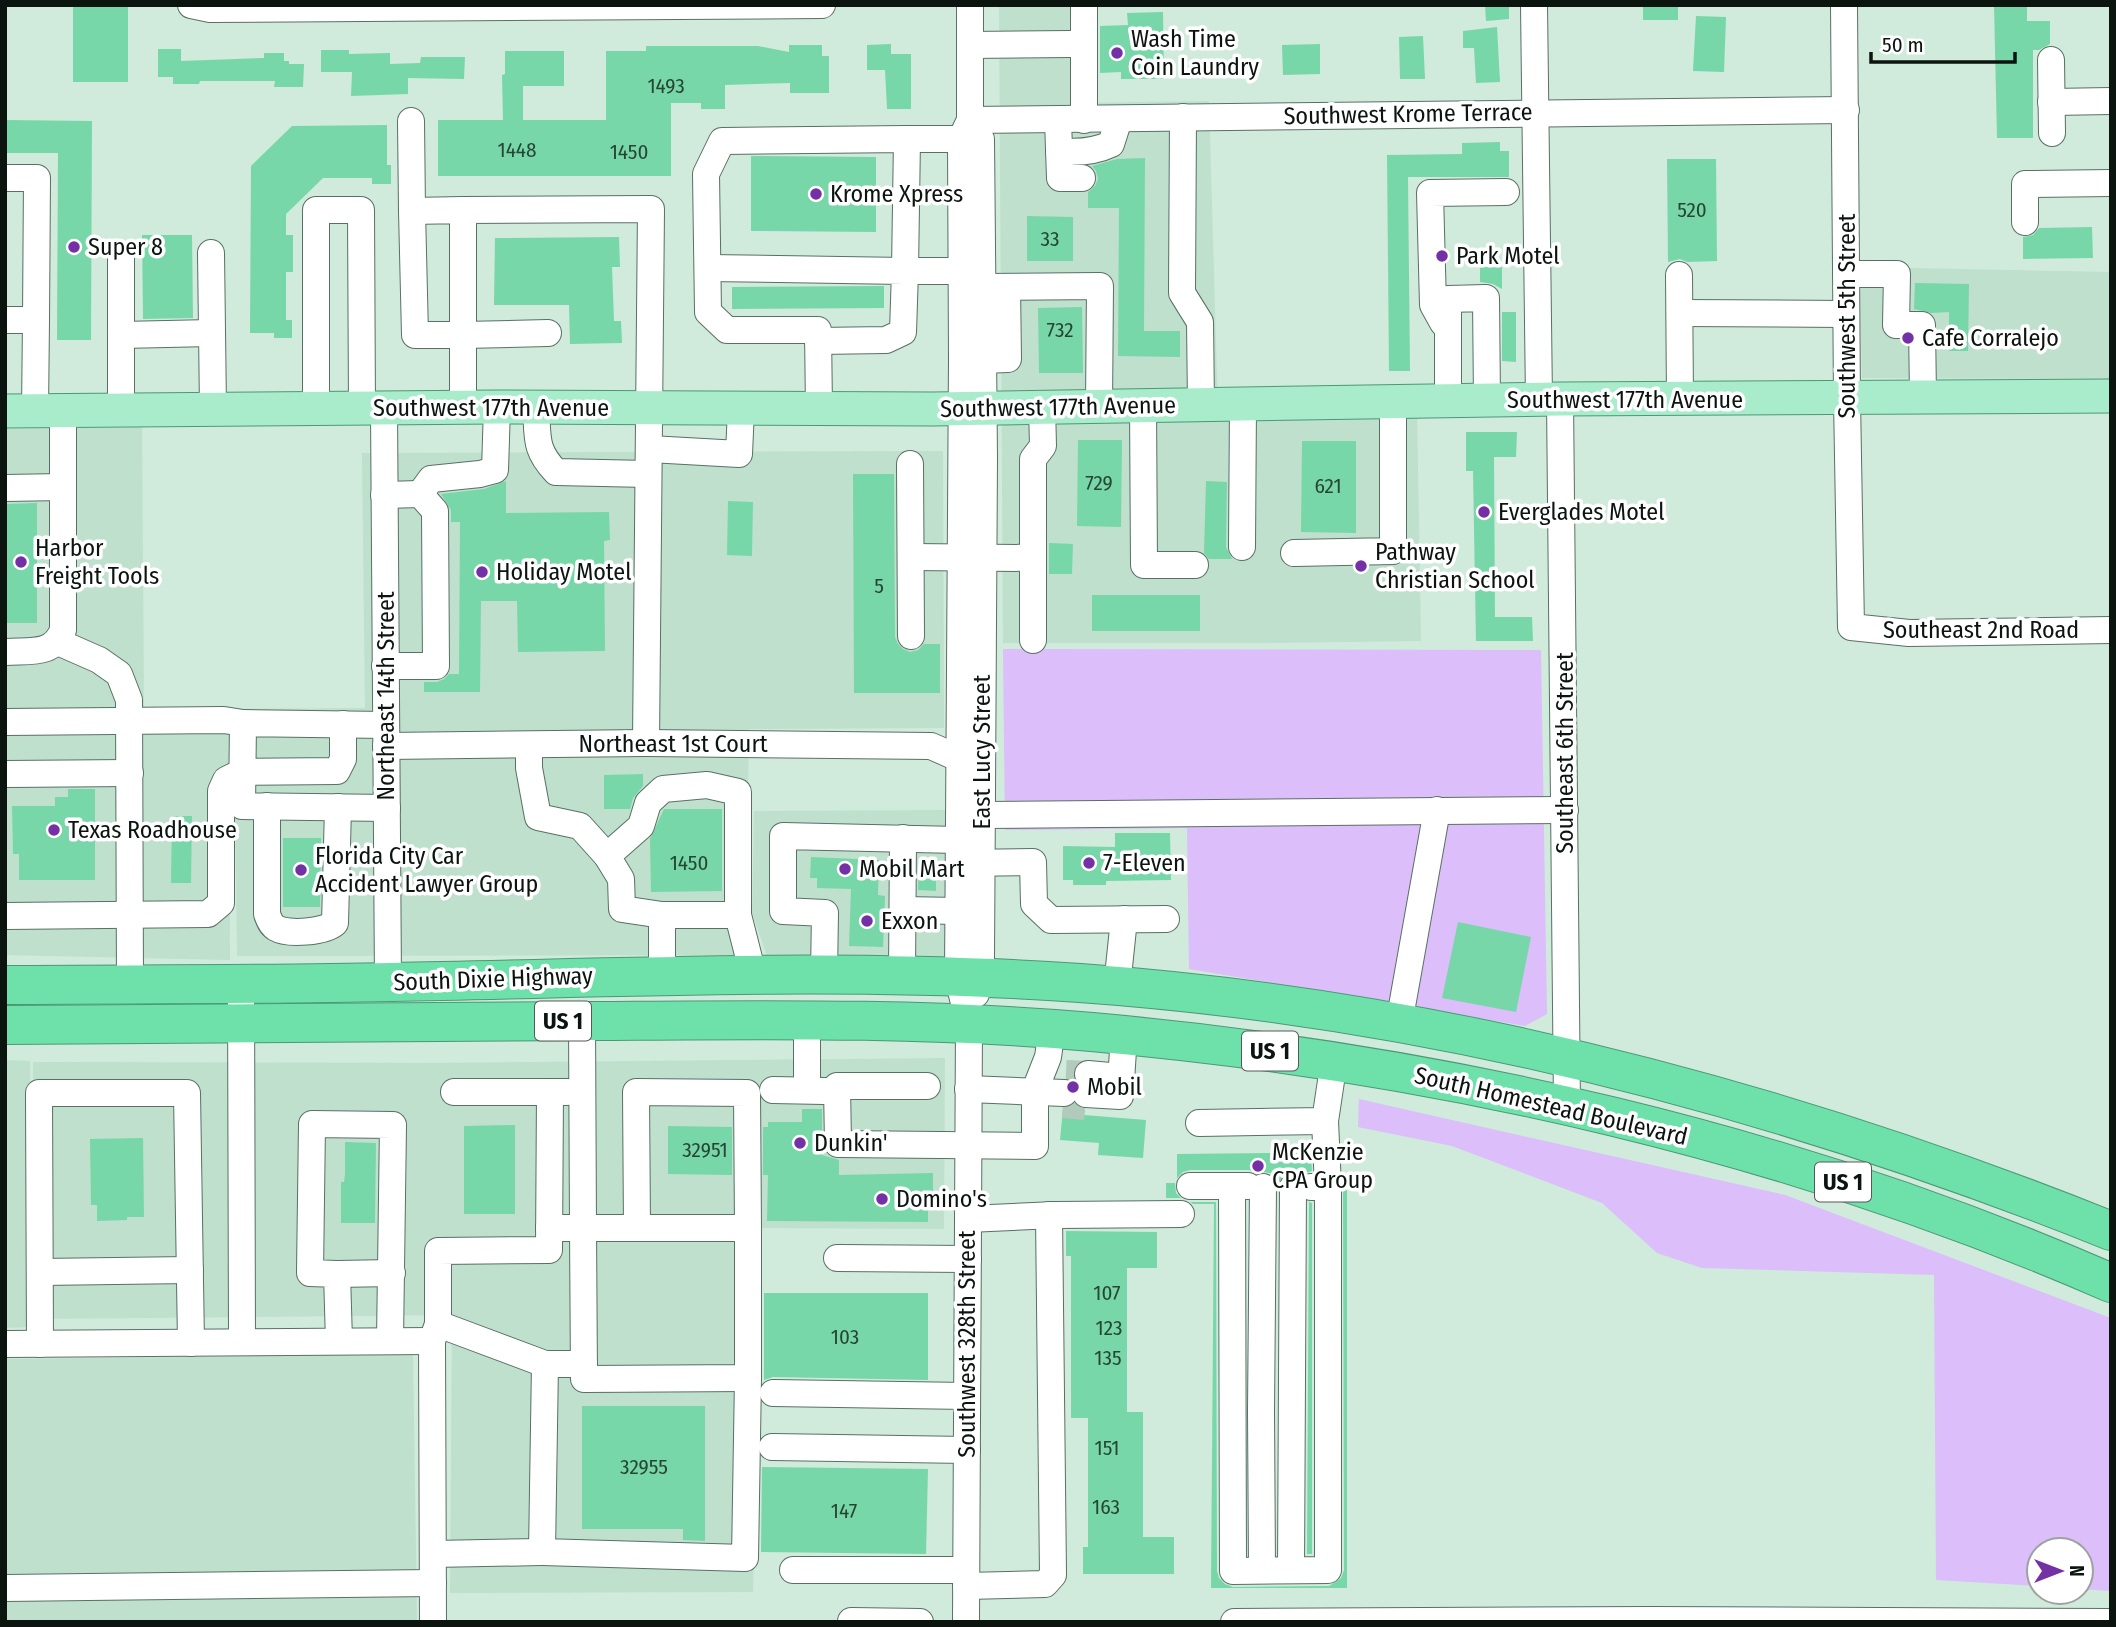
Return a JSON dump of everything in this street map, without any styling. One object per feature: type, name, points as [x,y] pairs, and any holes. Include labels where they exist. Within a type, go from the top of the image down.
[{"type":"highway","name":"South Dixie Highway","points":[[5,985],[388,982],[753,974],[902,974],[969,978]]},
{"type":"highway","name":"South Homestead Boulevard","points":[[969,978],[1116,986],[1271,1003],[1399,1023],[1566,1057],[1858,1137],[1965,1174],[2111,1231]]},
{"type":"highway","name":"South Dixie Highway","points":[[5,1026],[807,1020],[968,1024]]},
{"type":"highway","name":"South Homestead Boulevard","points":[[968,1024],[1124,1035],[1270,1051],[1468,1084],[1567,1106],[1735,1150],[1857,1187],[2044,1255],[2111,1283]]},
{"type":"main road","name":"Southwest 177th Avenue","points":[[34,411],[497,407],[819,410],[1448,401],[2111,396]]},
{"type":"street","points":[[191,5],[210,9],[822,5]]},
{"type":"street","name":"East Lucy Street","points":[[970,5],[965,130],[981,139],[984,282],[982,360],[972,407]]},
{"type":"street","points":[[1082,178],[1060,178],[1059,152],[1071,120],[1083,5]]},
{"type":"street","name":"Southeast 6th Street","points":[[1534,5],[1534,113],[1550,400],[1565,810],[1567,1106]]},
{"type":"street","name":"Southwest 5th Street","points":[[1844,5],[1851,627]]},
{"type":"street","points":[[970,44],[1071,44]]},
{"type":"street","points":[[2051,60],[2052,133]]},
{"type":"street","points":[[2052,102],[2111,101]]},
{"type":"street","name":"Southwest Krome Terrace","points":[[708,268],[706,174],[722,141],[907,139],[965,130],[1071,120],[1846,110]]},
{"type":"street","points":[[1183,117],[1182,293],[1200,322],[1201,404]]},
{"type":"street","points":[[1059,152],[1079,153],[1102,149],[1111,144],[1119,120]]},
{"type":"street","points":[[411,121],[415,335],[548,333]]},
{"type":"street","points":[[818,341],[886,340],[903,332],[907,139]]},
{"type":"street","points":[[5,178],[37,178],[34,411],[63,487],[64,630],[58,642],[46,650],[5,652]]},
{"type":"street","points":[[2025,222],[2025,184],[2111,183]]},
{"type":"street","points":[[1448,332],[1433,305],[1430,193],[1506,192]]},
{"type":"street","points":[[412,211],[652,209],[646,743]]},
{"type":"street","name":"Northeast 14th Street","points":[[316,409],[316,210],[361,210],[373,409],[384,495],[388,982]]},
{"type":"street","points":[[463,210],[463,408]]},
{"type":"street","points":[[211,253],[213,409]]},
{"type":"street","points":[[121,258],[121,410]]},
{"type":"street","points":[[819,410],[818,330],[727,330],[708,312],[708,268],[905,271],[984,282],[1100,286],[1099,406]]},
{"type":"street","points":[[1846,274],[1897,274],[1896,324],[1922,324],[1923,397]]},
{"type":"street","points":[[1679,275],[1680,399]]},
{"type":"street","name":"East Lucy Street","points":[[968,1024],[966,742],[971,661],[972,407],[984,282]]},
{"type":"street","points":[[1448,401],[1448,299],[1486,298],[1487,401]]},
{"type":"street","points":[[1680,313],[1846,314]]},
{"type":"street","points":[[5,320],[36,320]]},
{"type":"street","points":[[121,335],[212,334]]},
{"type":"street","points":[[1294,553],[1393,551],[1393,402]]},
{"type":"street","points":[[1242,547],[1243,404]]},
{"type":"street","points":[[1143,405],[1144,565],[1195,565]]},
{"type":"street","points":[[1033,640],[1033,459],[1043,446],[1042,406]]},
{"type":"street","points":[[420,494],[431,479],[495,470],[497,407]]},
{"type":"street","points":[[537,407],[538,444],[544,459],[556,472],[740,454],[741,409]]},
{"type":"street","points":[[910,464],[911,636]]},
{"type":"street","points":[[5,488],[63,487]]},
{"type":"street","points":[[384,495],[420,494]]},
{"type":"street","points":[[385,666],[436,666],[435,511],[420,494]]},
{"type":"street","points":[[911,557],[1032,558]]},
{"type":"street","name":"Southeast 2nd Road","points":[[1851,627],[1909,633],[2111,630]]},
{"type":"street","points":[[58,642],[99,660],[119,674],[129,700],[130,984]]},
{"type":"street","name":"Northeast 1st Court","points":[[5,722],[224,720],[243,723],[343,724],[386,735],[529,745],[646,743],[931,746],[966,742]]},
{"type":"street","points":[[243,723],[242,806],[387,808]]},
{"type":"street","points":[[5,916],[208,914],[221,903],[221,791],[226,780],[242,772],[337,771],[343,759],[343,724]]},
{"type":"street","name":"East Lucy Street","points":[[966,742],[982,814],[966,855],[958,911],[969,978]]},
{"type":"street","points":[[529,745],[529,768],[538,817],[580,826],[607,856],[621,879],[622,909],[662,915],[738,915]]},
{"type":"street","points":[[5,774],[130,773]]},
{"type":"street","points":[[607,856],[641,826],[648,803],[663,789],[707,785],[738,792],[738,915],[753,974]]},
{"type":"street","points":[[267,806],[267,914],[276,928],[285,931],[321,931],[335,923],[338,807]]},
{"type":"street","points":[[1399,1023],[1437,810]]},
{"type":"street","points":[[982,814],[1565,810]]},
{"type":"street","points":[[824,974],[825,913],[783,911],[783,836],[903,838],[966,855],[1033,862],[1034,904],[1051,920],[1166,919]]},
{"type":"street","points":[[902,974],[903,838]]},
{"type":"street","points":[[903,910],[958,911]]},
{"type":"street","points":[[662,915],[662,975]]},
{"type":"street","points":[[1116,986],[1124,919]]},
{"type":"street","points":[[241,983],[242,1342]]},
{"type":"street","points":[[807,1020],[807,1090]]},
{"type":"street","points":[[582,1021],[584,1380],[748,1378]]},
{"type":"street","name":"Southwest 328th Street","points":[[966,1622],[968,1024]]},
{"type":"street","points":[[927,1086],[837,1086],[838,1144],[1035,1146],[1062,1090],[1048,1057],[1052,1029]]},
{"type":"street","points":[[968,1089],[1062,1090],[1121,1086],[1124,1035]]},
{"type":"street","points":[[1233,1186],[1233,1571],[1328,1570],[1328,1187],[1325,1121],[1335,1061]]},
{"type":"street","points":[[773,1090],[837,1091]]},
{"type":"street","points":[[454,1092],[583,1092]]},
{"type":"street","points":[[433,1622],[438,1251],[549,1250],[550,1092]]},
{"type":"street","points":[[433,1554],[542,1552],[745,1558],[748,1378],[747,1093],[636,1092],[637,1228]]},
{"type":"street","points":[[40,1344],[39,1093],[187,1093],[191,1343]]},
{"type":"street","points":[[1199,1123],[1325,1121]]},
{"type":"street","points":[[390,1341],[392,1273],[393,1125],[312,1124],[310,1273],[392,1273]]},
{"type":"street","points":[[1190,1186],[1328,1187]]},
{"type":"street","points":[[1262,1570],[1263,1186]]},
{"type":"street","points":[[1291,1570],[1293,1187]]},
{"type":"street","points":[[968,1219],[1181,1214]]},
{"type":"street","points":[[793,1570],[1045,1584],[1053,1575],[1049,1215]]},
{"type":"street","points":[[549,1228],[748,1228]]},
{"type":"street","points":[[837,1258],[968,1259]]},
{"type":"street","points":[[40,1272],[190,1270]]},
{"type":"street","points":[[337,1274],[339,1341]]},
{"type":"street","points":[[5,1344],[390,1341],[435,1332],[545,1364],[584,1364]]},
{"type":"street","points":[[542,1552],[545,1364]]},
{"type":"street","points":[[773,1393],[967,1396]]},
{"type":"street","points":[[772,1447],[967,1450]]},
{"type":"street","points":[[5,1588],[433,1583]]},
{"type":"street","points":[[851,1620],[920,1622]]},
{"type":"street","points":[[1234,1622],[2111,1622]]},
{"type":"shaded area","points":[[999,5],[1079,5],[1080,103],[1209,101],[1218,412],[1417,410],[1421,641],[1003,643]]},
{"type":"shaded area","points":[[1859,267],[2111,272],[2111,379],[1862,378]]},
{"type":"shaded area","points":[[142,427],[144,708],[229,707],[230,960],[5,955],[5,429]]},
{"type":"shaded area","points":[[943,451],[944,728],[749,729],[746,913],[759,955],[237,956],[234,709],[365,708],[362,453]]},
{"type":"shaded area","points":[[1003,649],[1541,650],[1547,1014],[1525,1026],[1189,969],[1187,828],[1005,830]]},
{"type":"shaded area","points":[[947,810],[948,956],[767,956],[752,913],[754,811]]},
{"type":"shaded area","points":[[945,1058],[944,1229],[761,1228],[753,1592],[450,1593],[452,1315],[34,1319],[33,1062],[434,1063]]},
{"type":"shaded area","points":[[5,1060],[30,1061],[32,1327],[5,1328]]},
{"type":"shaded area","points":[[1359,1099],[1785,1195],[2111,1318],[2111,1591],[2095,1590],[2095,1536],[2025,1536],[2025,1585],[1936,1580],[1934,1275],[1702,1268],[1657,1253],[1602,1203],[1452,1146],[1358,1127]]},
{"type":"shaded area","points":[[413,1354],[417,1622],[5,1622],[5,1359]]},
{"type":"building","points":[[73,5],[128,5],[128,82],[73,82]]},
{"type":"building","points":[[1485,5],[1509,5],[1509,19],[1486,21]]},
{"type":"building","points":[[1643,5],[1678,5],[1678,20],[1643,20]]},
{"type":"building","points":[[1994,5],[2027,5],[2027,21],[2050,21],[2050,44],[2033,50],[2033,138],[1997,138]]},
{"type":"building","points":[[1163,12],[1164,79],[1121,79],[1121,72],[1100,73],[1100,26],[1128,25],[1127,13]]},
{"type":"building","points":[[1696,16],[1726,17],[1724,72],[1693,71]]},
{"type":"building","points":[[1497,27],[1500,82],[1476,83],[1474,48],[1463,48],[1463,31]]},
{"type":"building","points":[[1423,36],[1425,79],[1400,79],[1399,37]]},
{"type":"building","points":[[891,44],[891,54],[911,54],[911,109],[887,109],[885,70],[867,70],[867,45]]},
{"type":"building","points":[[1320,44],[1320,74],[1283,75],[1282,45]]},
{"type":"building","points":[[789,45],[822,45],[822,56],[829,56],[829,93],[790,93],[790,83],[725,85],[725,109],[701,109],[701,103],[671,103],[671,176],[438,176],[438,120],[503,120],[502,75],[505,74],[505,51],[564,51],[564,86],[523,86],[523,120],[606,120],[606,51],[646,51],[646,46],[758,46],[789,52]]},
{"type":"building","points":[[158,49],[181,49],[181,61],[264,58],[264,53],[284,53],[284,61],[289,61],[289,64],[304,64],[303,87],[274,87],[275,81],[200,81],[199,84],[173,84],[173,77],[158,77]]},
{"type":"building","points":[[321,50],[349,50],[349,54],[390,53],[390,64],[420,63],[421,57],[465,57],[464,79],[408,78],[408,94],[351,96],[352,72],[321,72]]},
{"type":"building","name":"Super 8","points":[[5,120],[92,121],[91,340],[57,340],[58,153],[5,153]]},
{"type":"building","points":[[387,125],[387,165],[391,165],[391,184],[372,184],[372,178],[323,178],[286,214],[286,235],[293,235],[293,272],[286,272],[286,320],[292,320],[292,338],[274,338],[274,333],[250,333],[251,166],[292,126]]},
{"type":"building","points":[[1500,142],[1500,151],[1509,151],[1509,177],[1408,177],[1410,371],[1389,371],[1387,155],[1462,154],[1462,143]]},
{"type":"building","points":[[751,156],[876,157],[876,232],[751,231]]},
{"type":"building","points":[[1145,158],[1144,331],[1180,331],[1180,357],[1118,356],[1119,208],[1088,208],[1088,192],[1098,179],[1092,166],[1117,159]]},
{"type":"building","points":[[1667,159],[1716,159],[1717,261],[1687,262],[1680,259],[1668,262]]},
{"type":"building","points":[[1027,216],[1073,217],[1073,261],[1027,261]]},
{"type":"building","points":[[2092,227],[2093,258],[2023,259],[2023,237],[2033,235],[2039,228]]},
{"type":"building","points":[[142,235],[192,235],[193,318],[143,319]]},
{"type":"building","points":[[619,237],[620,267],[612,267],[614,321],[621,321],[622,343],[570,344],[569,305],[494,305],[495,238]]},
{"type":"building","points":[[1480,267],[1502,267],[1502,289],[1480,282]]},
{"type":"building","points":[[1915,283],[1969,284],[1968,351],[1949,351],[1949,312],[1931,313],[1914,309]]},
{"type":"building","points":[[884,286],[884,308],[732,309],[732,287]]},
{"type":"building","points":[[1082,307],[1083,373],[1039,373],[1038,308]]},
{"type":"building","points":[[1502,312],[1516,312],[1516,362],[1502,361]]},
{"type":"building","name":"Everglades Motel","points":[[1466,432],[1517,432],[1516,457],[1494,457],[1495,617],[1532,617],[1533,641],[1476,641],[1473,471],[1466,471]]},
{"type":"building","points":[[1078,440],[1122,440],[1121,527],[1077,526]]},
{"type":"building","points":[[1302,441],[1356,441],[1356,533],[1301,532]]},
{"type":"building","points":[[853,474],[894,474],[895,637],[903,649],[910,652],[918,650],[924,644],[940,644],[940,693],[854,693]]},
{"type":"building","points":[[506,481],[506,513],[609,512],[610,540],[604,541],[605,651],[518,652],[517,601],[481,601],[480,692],[424,692],[424,682],[437,682],[449,674],[459,674],[460,522],[451,522],[451,510],[441,494],[484,489]]},
{"type":"building","points":[[1206,481],[1227,482],[1226,547],[1232,559],[1209,559],[1204,553]]},
{"type":"building","points":[[728,501],[753,502],[752,556],[727,555]]},
{"type":"building","name":"Harbor Freight Tools","points":[[37,503],[37,623],[5,623],[5,504]]},
{"type":"building","points":[[1049,543],[1073,544],[1072,574],[1049,574]]},
{"type":"building","points":[[1092,595],[1200,595],[1200,631],[1092,631]]},
{"type":"building","points":[[643,774],[643,786],[633,798],[630,809],[604,809],[604,775]]},
{"type":"building","name":"Texas Roadhouse","points":[[68,789],[95,789],[95,880],[19,880],[19,854],[13,854],[12,806],[55,806],[55,797],[68,797]]},
{"type":"building","points":[[664,809],[722,809],[722,891],[651,892],[650,839]]},
{"type":"building","points":[[172,816],[192,816],[191,883],[171,883]]},
{"type":"building","points":[[1115,833],[1170,833],[1171,880],[1106,881],[1106,885],[1073,885],[1073,880],[1063,880],[1063,846],[1115,847]]},
{"type":"building","points":[[283,838],[321,838],[320,907],[283,907]]},
{"type":"building","points":[[811,857],[879,860],[878,895],[885,896],[883,947],[849,946],[851,889],[817,888],[817,878],[810,878]]},
{"type":"building","name":"Exxon","points":[[919,860],[936,861],[936,891],[918,890]]},
{"type":"building","points":[[1458,922],[1531,937],[1516,1012],[1442,998]]},
{"type":"building","points":[[1075,1104],[1085,1110],[1084,1115],[1146,1120],[1143,1158],[1098,1155],[1099,1143],[1060,1140],[1063,1109]]},
{"type":"building","points":[[802,1109],[822,1109],[822,1155],[839,1160],[839,1175],[933,1173],[933,1194],[928,1194],[928,1222],[767,1221],[768,1175],[763,1175],[763,1127],[768,1127],[768,1122],[802,1122]]},
{"type":"building","points":[[515,1125],[515,1214],[464,1214],[464,1126]]},
{"type":"building","points":[[668,1126],[732,1127],[732,1175],[668,1174]]},
{"type":"building","points":[[143,1138],[144,1217],[97,1221],[97,1205],[91,1205],[90,1139]]},
{"type":"building","points":[[345,1142],[376,1143],[375,1223],[341,1223]]},
{"type":"building","points":[[1302,1142],[1310,1142],[1312,1171],[1302,1174],[1294,1171],[1286,1173],[1278,1184],[1270,1173],[1248,1170],[1190,1170],[1177,1178],[1177,1154],[1284,1153],[1284,1149],[1302,1149]]},
{"type":"building","points":[[1343,1176],[1347,1176],[1347,1588],[1211,1588],[1214,1204],[1190,1202],[1216,1202],[1219,1578],[1233,1587],[1329,1586],[1341,1578],[1344,1570]]},
{"type":"building","points":[[1166,1183],[1175,1183],[1176,1193],[1181,1198],[1166,1198]]},
{"type":"building","points":[[1309,1202],[1312,1203],[1312,1554],[1307,1554]]},
{"type":"building","points":[[1066,1231],[1157,1232],[1157,1268],[1127,1268],[1127,1412],[1143,1412],[1143,1537],[1174,1537],[1174,1574],[1083,1574],[1083,1547],[1088,1547],[1088,1418],[1071,1418],[1071,1256],[1066,1256]]},
{"type":"building","points":[[764,1293],[928,1293],[928,1380],[773,1377],[764,1380]]},
{"type":"building","points":[[582,1406],[705,1406],[705,1541],[683,1540],[683,1529],[582,1529]]},
{"type":"building","points":[[762,1467],[928,1469],[926,1554],[761,1552]]},
{"type":"tunnel","points":[[1066,1073],[1088,1074]]},
{"type":"tunnel","points":[[1063,1105],[1085,1107]]},
{"type":"place","name":"Wash Time Coin Laundry","points":[[1117,53]]},
{"type":"place","name":"Krome Xpress","points":[[816,194]]},
{"type":"place","name":"Super 8","points":[[74,247]]},
{"type":"place","name":"Park Motel","points":[[1442,256]]},
{"type":"place","name":"Cafe Corralejo","points":[[1908,338]]},
{"type":"place","name":"Everglades Motel","points":[[1484,512]]},
{"type":"place","name":"Harbor Freight Tools","points":[[21,562]]},
{"type":"place","name":"Pathway Christian School","points":[[1361,566]]},
{"type":"place","name":"Holiday Motel","points":[[482,572]]},
{"type":"place","name":"Texas Roadhouse","points":[[54,830]]},
{"type":"place","name":"7-Eleven","points":[[1089,863]]},
{"type":"place","name":"Mobil Mart","points":[[845,869]]},
{"type":"place","name":"Florida City Car Accident Lawyer Group","points":[[301,870]]},
{"type":"place","name":"Exxon","points":[[867,921]]},
{"type":"place","name":"Mobil","points":[[1073,1087]]},
{"type":"place","name":"Dunkin'","points":[[800,1143]]},
{"type":"place","name":"McKenzie CPA Group","points":[[1258,1166]]},
{"type":"place","name":"Domino's","points":[[882,1199]]}]
